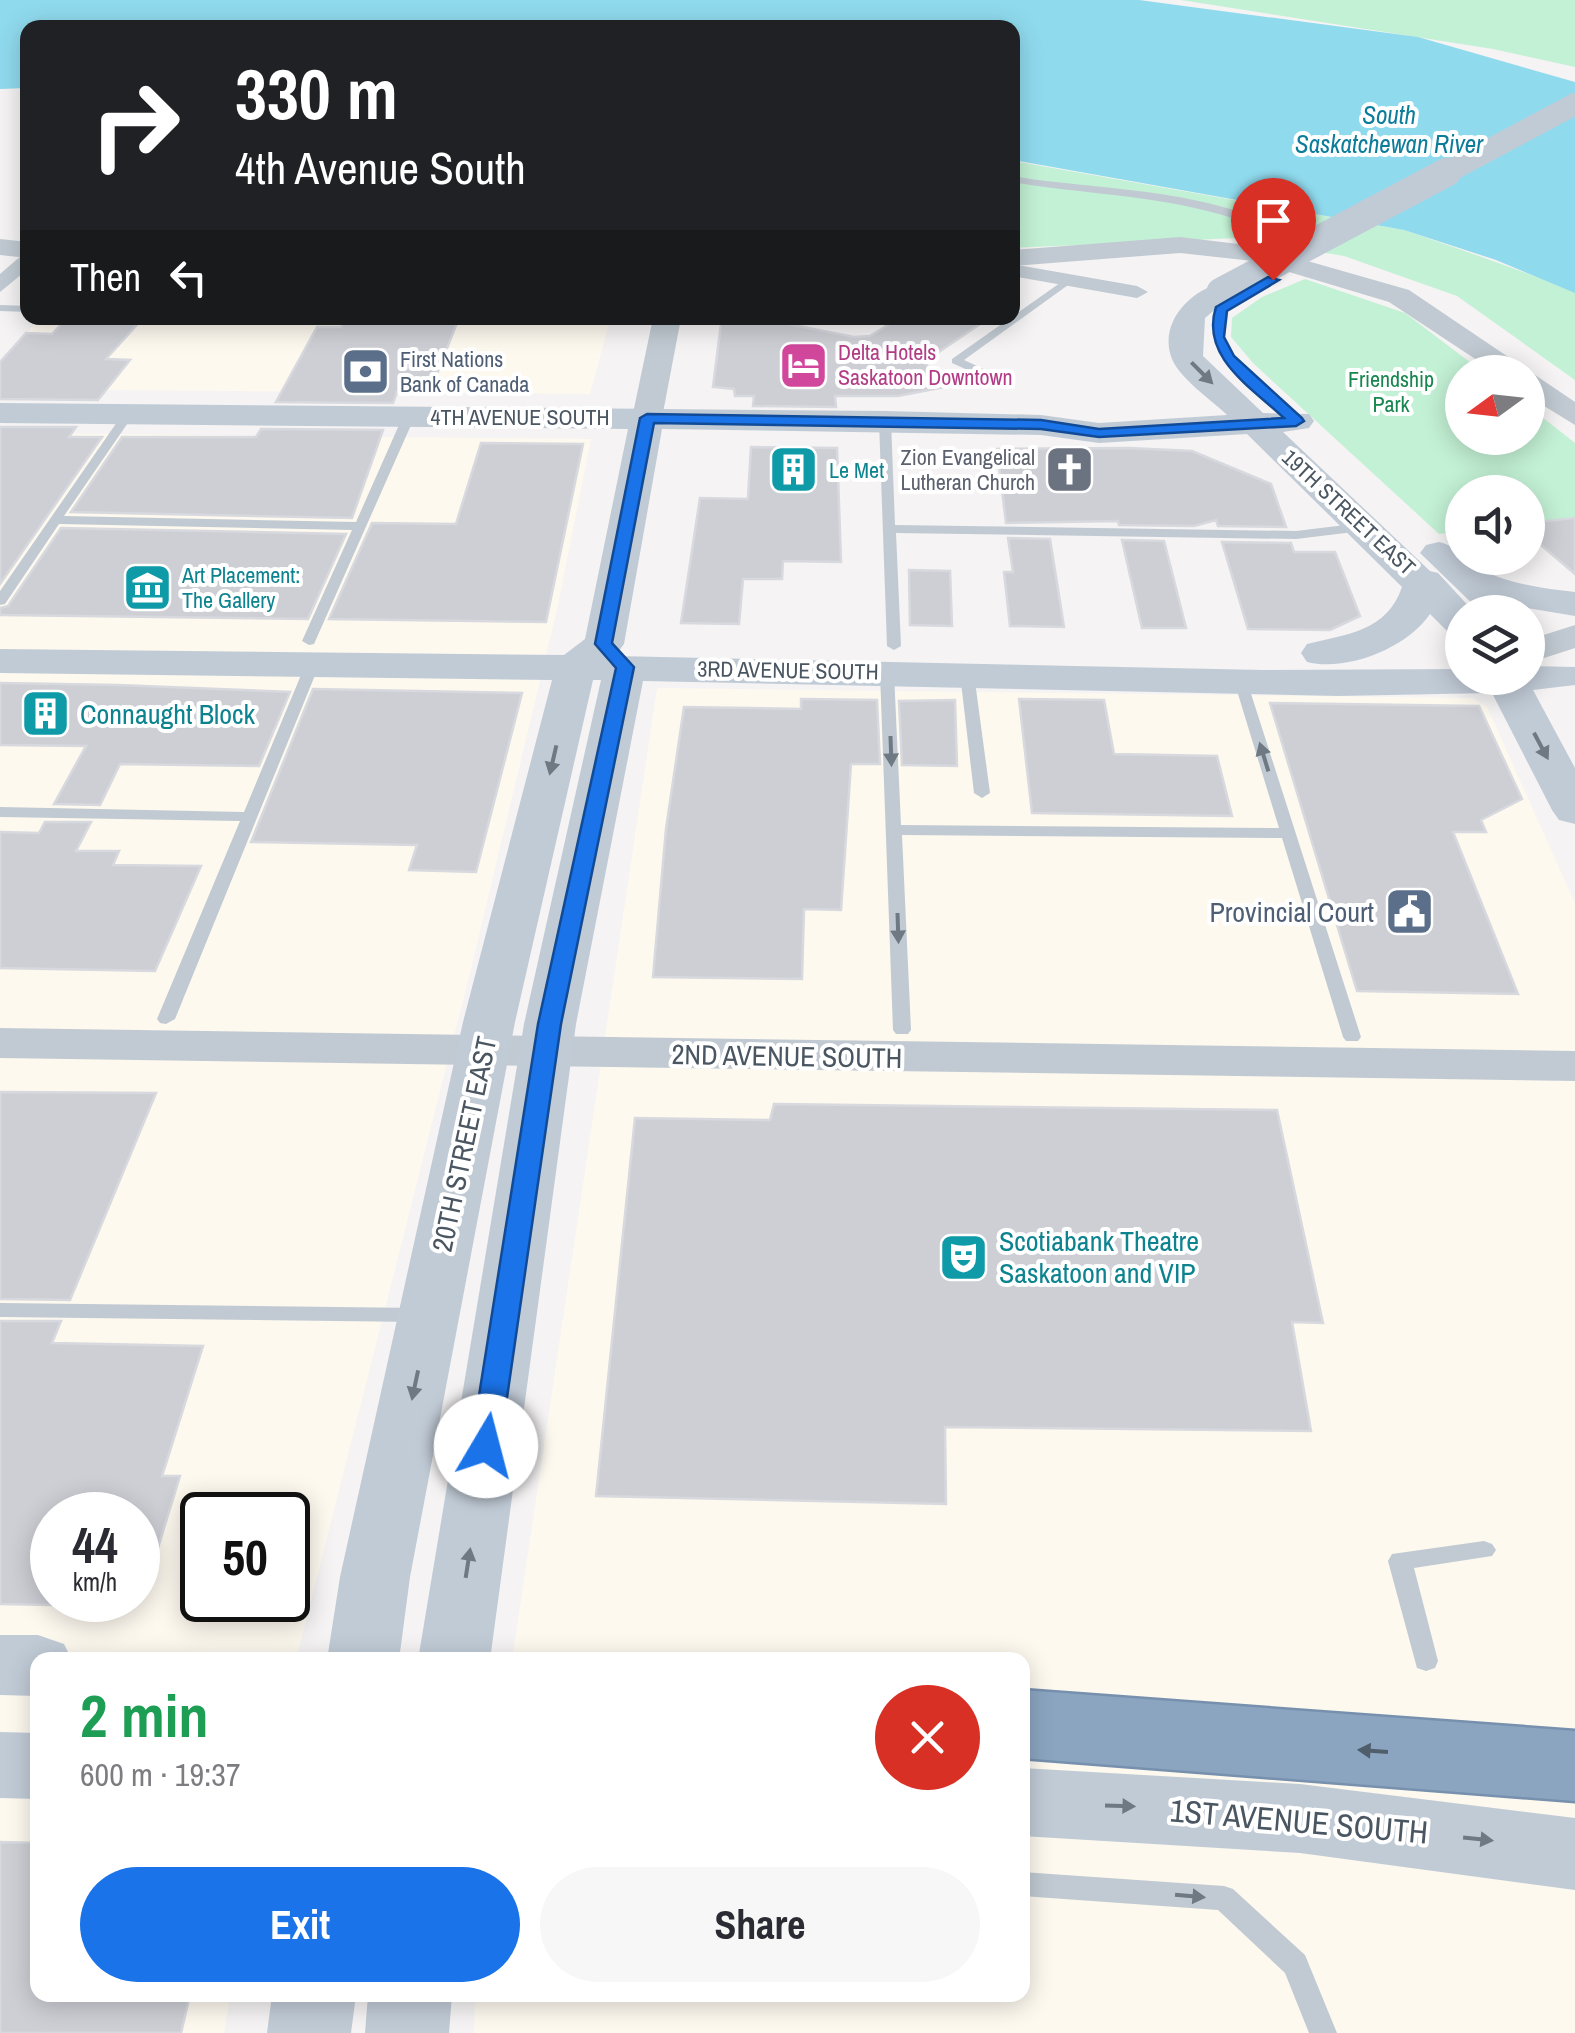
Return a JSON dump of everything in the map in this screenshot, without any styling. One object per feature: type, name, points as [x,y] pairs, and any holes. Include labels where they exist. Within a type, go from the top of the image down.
[{"type":"highway","points":[[1030,1725],[1575,1766]]},
{"type":"main road","points":[[1218,316],[1575,104]]},
{"type":"main road","points":[[1218,316],[1575,118]]},
{"type":"main road","name":"19TH STREET EAST","points":[[1218,316],[1228,358],[1267,415],[1362,527],[1445,604]]},
{"type":"main road","name":"4TH AVENUE SOUTH","points":[[0,413],[885,421],[1041,424],[1099,433],[1267,415]]},
{"type":"main road","name":"19TH STREET EAST","points":[[1267,415],[1485,595]]},
{"type":"main road","name":"20TH STREET EAST","points":[[455,1652],[601,659],[647,418]]},
{"type":"main road","points":[[1466,578],[1538,600],[1575,604]]},
{"type":"main road","points":[[1322,652],[1380,639],[1400,628],[1416,610],[1424,581]]},
{"type":"main road","name":"3RD AVENUE SOUTH","points":[[0,638],[312,652],[601,659],[1445,654]]},
{"type":"main road","name":"3RD AVENUE SOUTH","points":[[0,661],[312,652]]},
{"type":"main road","name":"20TH STREET EAST","points":[[364,1652],[375,1576],[486,1036],[601,659]]},
{"type":"main road","name":"3RD AVENUE SOUTH","points":[[890,659],[967,674],[1241,681],[1445,670]]},
{"type":"main road","points":[[1545,669],[1575,810]]},
{"type":"main road","points":[[0,1665],[30,1666]]},
{"type":"main road","points":[[0,1765],[30,1766]]},
{"type":"main road","name":"1ST AVENUE SOUTH","points":[[1030,1802],[1218,1810],[1509,1842],[1575,1854]]},
{"type":"main road","points":[[309,2033],[313,2002]]},
{"type":"main road","points":[[407,2033],[409,2002]]},
{"type":"street","points":[[1020,257],[1180,245],[1255,254],[1399,296],[1488,355]]},
{"type":"street","points":[[0,286],[20,262]]},
{"type":"street","points":[[1020,271],[1137,292]]},
{"type":"street","name":"20TH STREET EAST","points":[[647,418],[666,325]]},
{"type":"street","points":[[1545,394],[1575,416]]},
{"type":"street","name":"2ND AVENUE SOUTH","points":[[0,1018],[166,1019],[486,1036],[1575,1066]]},
{"type":"street","name":"2ND AVENUE SOUTH","points":[[548,1038],[902,1030],[1575,1040]]},
{"type":"street","name":"2ND AVENUE SOUTH","points":[[0,1043],[486,1036]]},
{"type":"lane","points":[[1020,180],[1200,208],[1262,223],[1282,235],[1255,254]]},
{"type":"lane","points":[[1020,316],[1070,280]]},
{"type":"lane","points":[[1005,383],[956,361],[1007,325]]},
{"type":"lane","points":[[0,601],[128,414]]},
{"type":"lane","points":[[166,1019],[250,817],[358,526],[409,416]]},
{"type":"lane","points":[[885,421],[902,1030]]},
{"type":"lane","points":[[57,520],[358,526]]},
{"type":"lane","points":[[889,530],[1296,536],[1362,527]]},
{"type":"lane","points":[[967,674],[982,793]]},
{"type":"lane","points":[[1241,681],[1352,1038]]},
{"type":"lane","points":[[0,812],[250,817]]},
{"type":"lane","points":[[894,830],[1287,833]]},
{"type":"lane","points":[[0,1310],[430,1315]]},
{"type":"lane","points":[[1426,1661],[1400,1561],[1484,1550]]},
{"type":"lane","points":[[1030,1885],[1224,1898],[1295,1964],[1323,2033]]},
{"type":"shaded area","points":[[34,325],[609,325],[590,394],[0,389],[0,362]]},
{"type":"shaded area","points":[[0,433],[591,439],[556,614],[470,973],[310,1605],[310,1492],[180,1492],[180,1622],[306,1622],[298,1652],[30,1652],[30,2002],[229,2002],[224,2033],[0,2033]]},
{"type":"shaded area","points":[[657,688],[1472,698],[1487,707],[1575,903],[1575,2033],[474,2033],[475,2002],[1030,2002],[1030,1652],[513,1652]]},
{"type":"green space","points":[[1181,0],[1575,0],[1575,67],[1493,49]]},
{"type":"green space","points":[[1020,162],[1404,230],[1575,292],[1575,380],[1457,296],[1344,256],[1238,238],[1020,248]]},
{"type":"green space","name":"Friendship Park","points":[[1305,279],[1405,313],[1461,355],[1445,355],[1445,455],[1545,455],[1545,419],[1575,443],[1575,517],[1545,521],[1545,475],[1445,475],[1445,533],[1439,534],[1253,363],[1231,337],[1232,318],[1262,297]]},
{"type":"water","name":"South Saskatchewan River","points":[[0,0],[1139,0],[1418,37],[1575,82],[1575,293],[1496,260],[1404,230],[1020,161],[1020,20],[20,20],[20,88],[0,89]]},
{"type":"building","points":[[60,325],[137,325],[106,359],[130,360],[98,400],[0,399],[0,362],[26,333],[52,334]]},
{"type":"building","points":[[456,325],[430,392],[397,392],[393,403],[276,402],[317,327]]},
{"type":"building","points":[[721,325],[793,325],[854,337],[870,336],[888,325],[979,325],[924,362],[945,387],[898,396],[835,396],[836,407],[753,406],[754,396],[735,396],[734,389],[713,387]]},
{"type":"building","points":[[0,427],[76,427],[69,437],[102,437],[0,584]]},
{"type":"building","points":[[261,429],[383,430],[352,518],[71,512],[122,437],[256,437]]},
{"type":"building","points":[[481,443],[583,444],[546,622],[329,619],[372,523],[456,524]]},
{"type":"building","points":[[751,447],[837,448],[841,562],[783,561],[782,579],[743,579],[739,624],[681,623],[700,498],[748,499]]},
{"type":"building","points":[[997,449],[1192,451],[1271,484],[1286,527],[1218,526],[1216,520],[1194,526],[1119,525],[1118,521],[1006,523]]},
{"type":"building","points":[[1575,518],[1575,574],[1545,548],[1545,521]]},
{"type":"building","points":[[61,528],[346,534],[308,619],[0,615],[0,608],[8,606]]},
{"type":"building","points":[[1008,538],[1050,539],[1064,627],[1010,626],[1004,572],[1013,572]]},
{"type":"building","points":[[1122,540],[1164,541],[1186,628],[1142,628]]},
{"type":"building","points":[[1222,542],[1291,543],[1294,552],[1335,552],[1360,616],[1330,630],[1248,629]]},
{"type":"building","points":[[909,570],[950,571],[952,626],[910,625]]},
{"type":"building","points":[[0,683],[290,692],[259,766],[120,764],[100,805],[54,804],[86,746],[0,745]]},
{"type":"building","points":[[313,689],[522,693],[476,872],[409,870],[417,845],[251,842]]},
{"type":"building","points":[[801,699],[877,700],[880,764],[851,764],[841,910],[804,909],[802,979],[653,977],[666,829],[684,707],[801,709]]},
{"type":"building","points":[[1019,699],[1104,700],[1114,754],[1217,756],[1232,816],[1032,813]]},
{"type":"building","points":[[955,700],[957,766],[902,765],[899,701]]},
{"type":"building","points":[[1270,703],[1479,706],[1522,799],[1481,820],[1486,832],[1453,832],[1518,994],[1357,991]]},
{"type":"building","points":[[45,822],[91,822],[76,851],[119,851],[113,865],[201,866],[155,971],[0,968],[0,832],[39,833]]},
{"type":"building","points":[[0,1092],[156,1093],[70,1300],[0,1299]]},
{"type":"building","name":"Scotiabank Theatre Saskatoon and VIP","points":[[774,1104],[1277,1110],[1323,1323],[1292,1322],[1311,1431],[945,1427],[946,1504],[596,1496],[635,1118],[770,1120]]},
{"type":"building","points":[[0,1321],[61,1321],[52,1343],[203,1346],[162,1476],[180,1476],[160,1541],[160,1492],[30,1492],[30,1605],[0,1604]]},
{"type":"building","points":[[0,1842],[30,1843],[30,2002],[188,2002],[181,2033],[0,2033]]},
{"type":"place","name":"Delta Hotels Saskatoon Downtown","points":[[803,365]]},
{"type":"place","name":"First Nations Bank of Canada","points":[[365,372]]},
{"type":"place","name":"Le Met","points":[[794,470]]},
{"type":"place","name":"Zion Evangelical Lutheran Church","points":[[1070,470]]},
{"type":"place","name":"Art Placement: The Gallery","points":[[147,588]]},
{"type":"place","name":"Connaught Block","points":[[45,714]]},
{"type":"place","name":"Provincial Court","points":[[1409,912]]},
{"type":"place","name":"Scotiabank Theatre Saskatoon and VIP","points":[[964,1257]]},
{"type":"route","points":[[486,1446],[550,1024],[625,667],[604,644],[647,418],[1041,424],[1099,433],[1296,421],[1228,358],[1218,337],[1221,310],[1273,280]]}]
